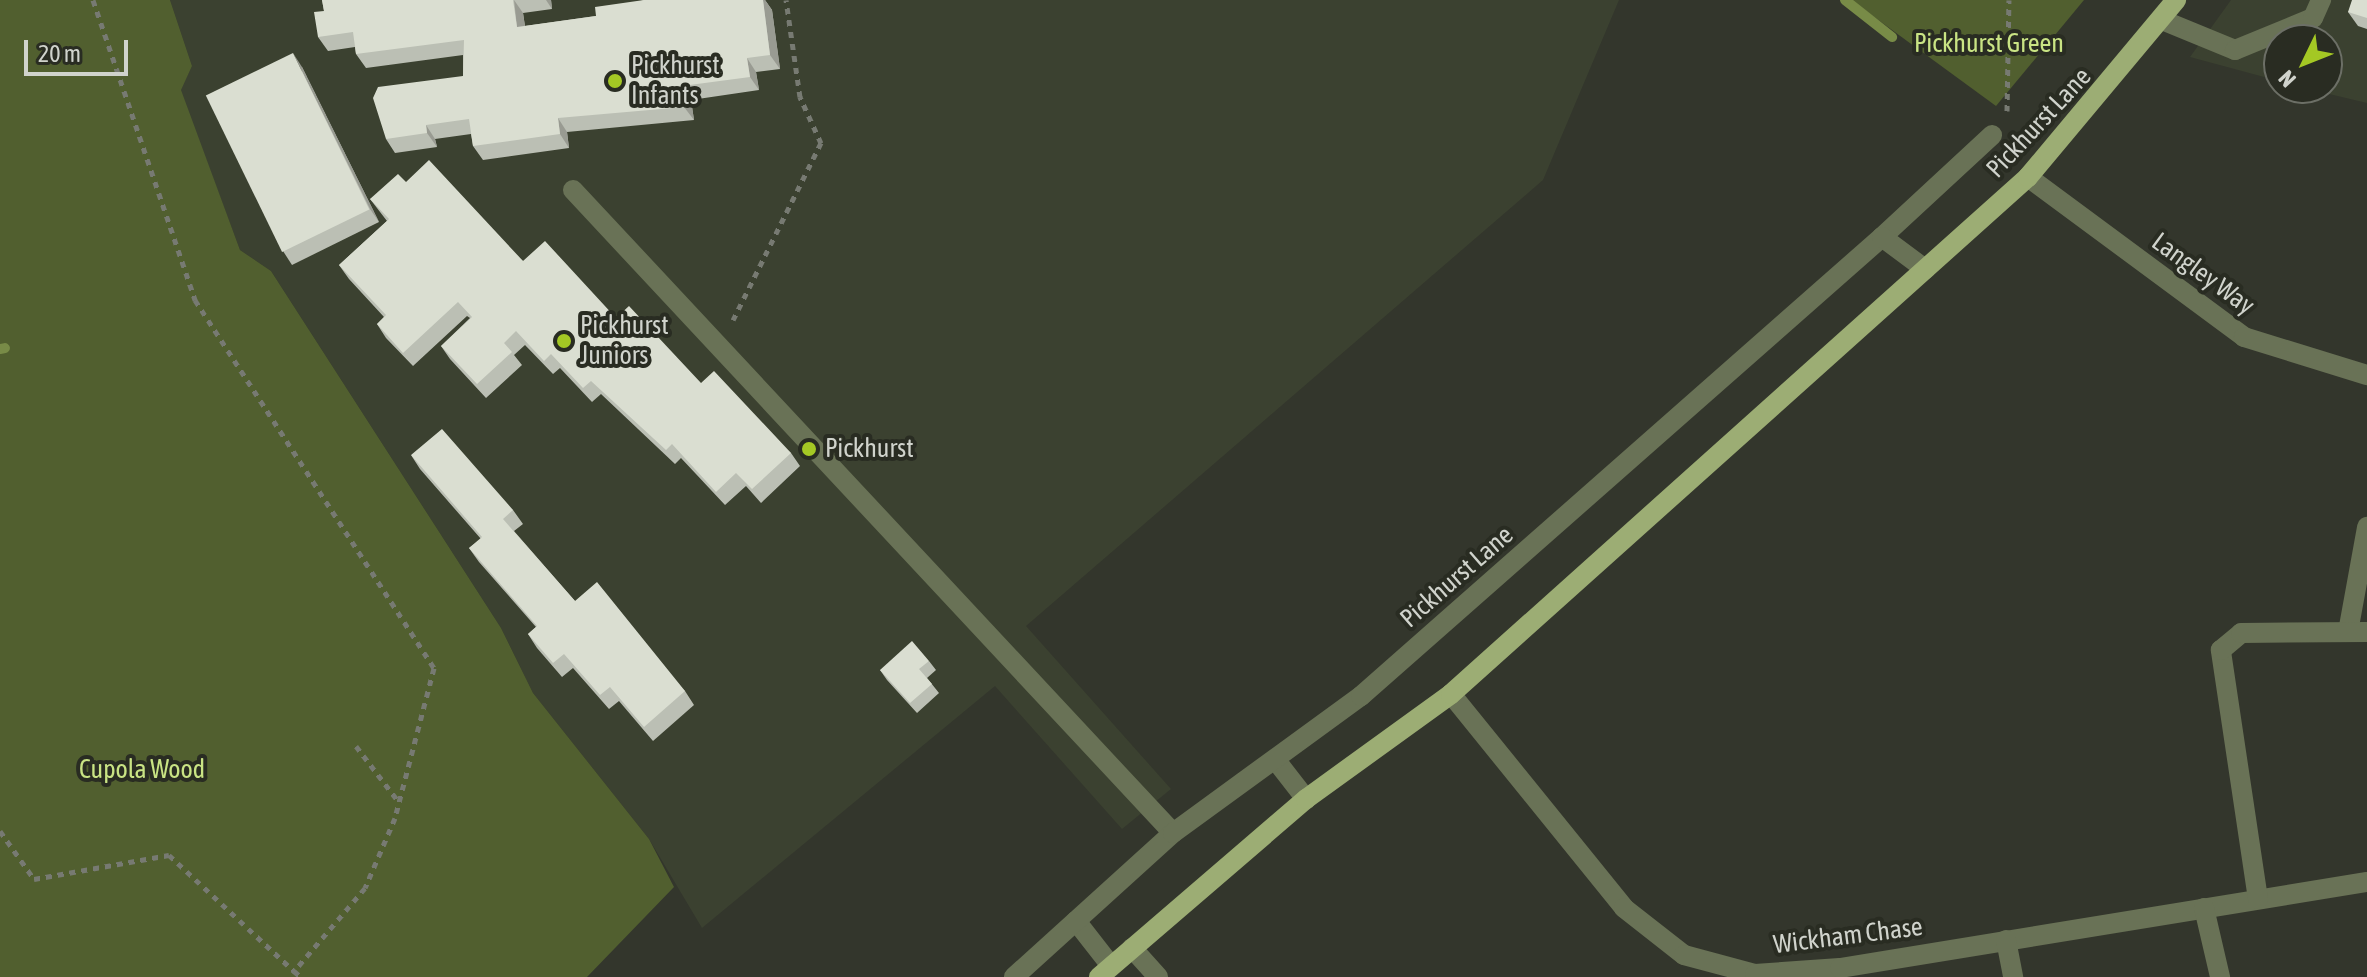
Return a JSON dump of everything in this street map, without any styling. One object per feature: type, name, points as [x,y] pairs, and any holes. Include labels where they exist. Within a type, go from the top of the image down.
[{"type":"main road","name":"Pickhurst Lane","points":[[1105,972],[1306,799],[1451,694],[2028,177],[2176,0]]},
{"type":"street","points":[[2162,20],[2235,50],[2313,18],[2321,0]]},
{"type":"street","name":"Pickhurst Lane","points":[[1014,977],[1173,833],[1278,763],[1882,237],[1992,135]]},
{"type":"street","name":"Langley Way","points":[[2028,177],[2244,337],[2367,375]]},
{"type":"street","points":[[573,190],[1173,833]]},
{"type":"street","points":[[1882,237],[1925,269]]},
{"type":"street","points":[[2258,899],[2221,650],[2241,633],[2358,632],[2367,527]]},
{"type":"street","name":"Wickham Chase","points":[[1451,694],[1624,908],[1684,955],[1755,974],[1798,974],[2367,882]]},
{"type":"street","points":[[1278,763],[1306,799]]},
{"type":"street","points":[[2204,908],[2220,977]]},
{"type":"street","points":[[1076,921],[1105,972]]},
{"type":"street","points":[[2006,940],[2013,977]]},
{"type":"street","points":[[1132,948],[1158,977]]},
{"type":"path","points":[[93,0],[195,300],[434,668],[399,802],[365,888],[294,971]]},
{"type":"path","points":[[719,347],[821,143],[800,97],[786,0]]},
{"type":"path","points":[[1992,135],[2007,115],[2008,1]]},
{"type":"path","points":[[356,746],[399,802]]},
{"type":"path","points":[[0,831],[34,879],[169,855],[301,977]]},
{"type":"shaded area","name":"Pickhurst","points":[[170,0],[1619,0],[1543,180],[1026,626],[1171,789],[1122,829],[995,686],[702,928],[649,839],[533,693],[501,628],[271,271],[240,250],[180,90],[192,66]]},
{"type":"shaded area","points":[[2231,0],[2367,0],[2367,103],[2343,97],[2343,24],[2263,24],[2263,77],[2190,57]]},
{"type":"green space","name":"Cupola Wood","points":[[0,0],[170,0],[192,66],[181,90],[240,250],[271,271],[501,628],[533,693],[649,839],[674,887],[587,977],[0,977]]},
{"type":"green space","name":"Pickhurst Green","points":[[1851,0],[2084,0],[1996,106]]},
{"type":"building","name":"Pickhurst Infants","points":[[322,0],[513,0],[517,27],[596,16],[595,7],[644,0],[763,0],[770,55],[747,58],[750,77],[682,86],[684,107],[558,118],[560,134],[473,146],[469,119],[426,125],[427,133],[386,139],[373,98],[378,87],[463,76],[464,40],[356,54],[353,32],[318,37],[314,12],[324,11]]},
{"type":"building","points":[[2352,0],[2367,0],[2367,18],[2348,12]]},
{"type":"building","points":[[293,53],[369,209],[282,252],[206,96]]},
{"type":"building","name":"Pickhurst Juniors","points":[[429,160],[523,261],[545,241],[616,318],[629,306],[701,383],[714,371],[791,453],[752,489],[736,473],[716,492],[672,444],[666,450],[591,381],[583,388],[551,354],[544,361],[516,331],[504,343],[512,352],[477,384],[441,346],[472,317],[458,302],[403,353],[377,324],[386,315],[339,265],[389,219],[370,199],[398,174],[406,182]]},
{"type":"building","points":[[442,429],[513,510],[503,519],[575,601],[597,582],[685,691],[644,727],[610,687],[600,695],[564,654],[553,663],[528,634],[537,626],[469,548],[482,537],[411,455]]},
{"type":"building","points":[[912,641],[929,661],[919,669],[932,684],[910,703],[880,670]]},
{"type":"waterway","points":[[1845,0],[1892,37]]},
{"type":"waterway","points":[[0,349],[5,348]]},
{"type":"place","name":"Pickhurst Infants","points":[[615,81]]},
{"type":"place","name":"Pickhurst Juniors","points":[[564,341]]},
{"type":"place","name":"Pickhurst","points":[[809,449]]}]
